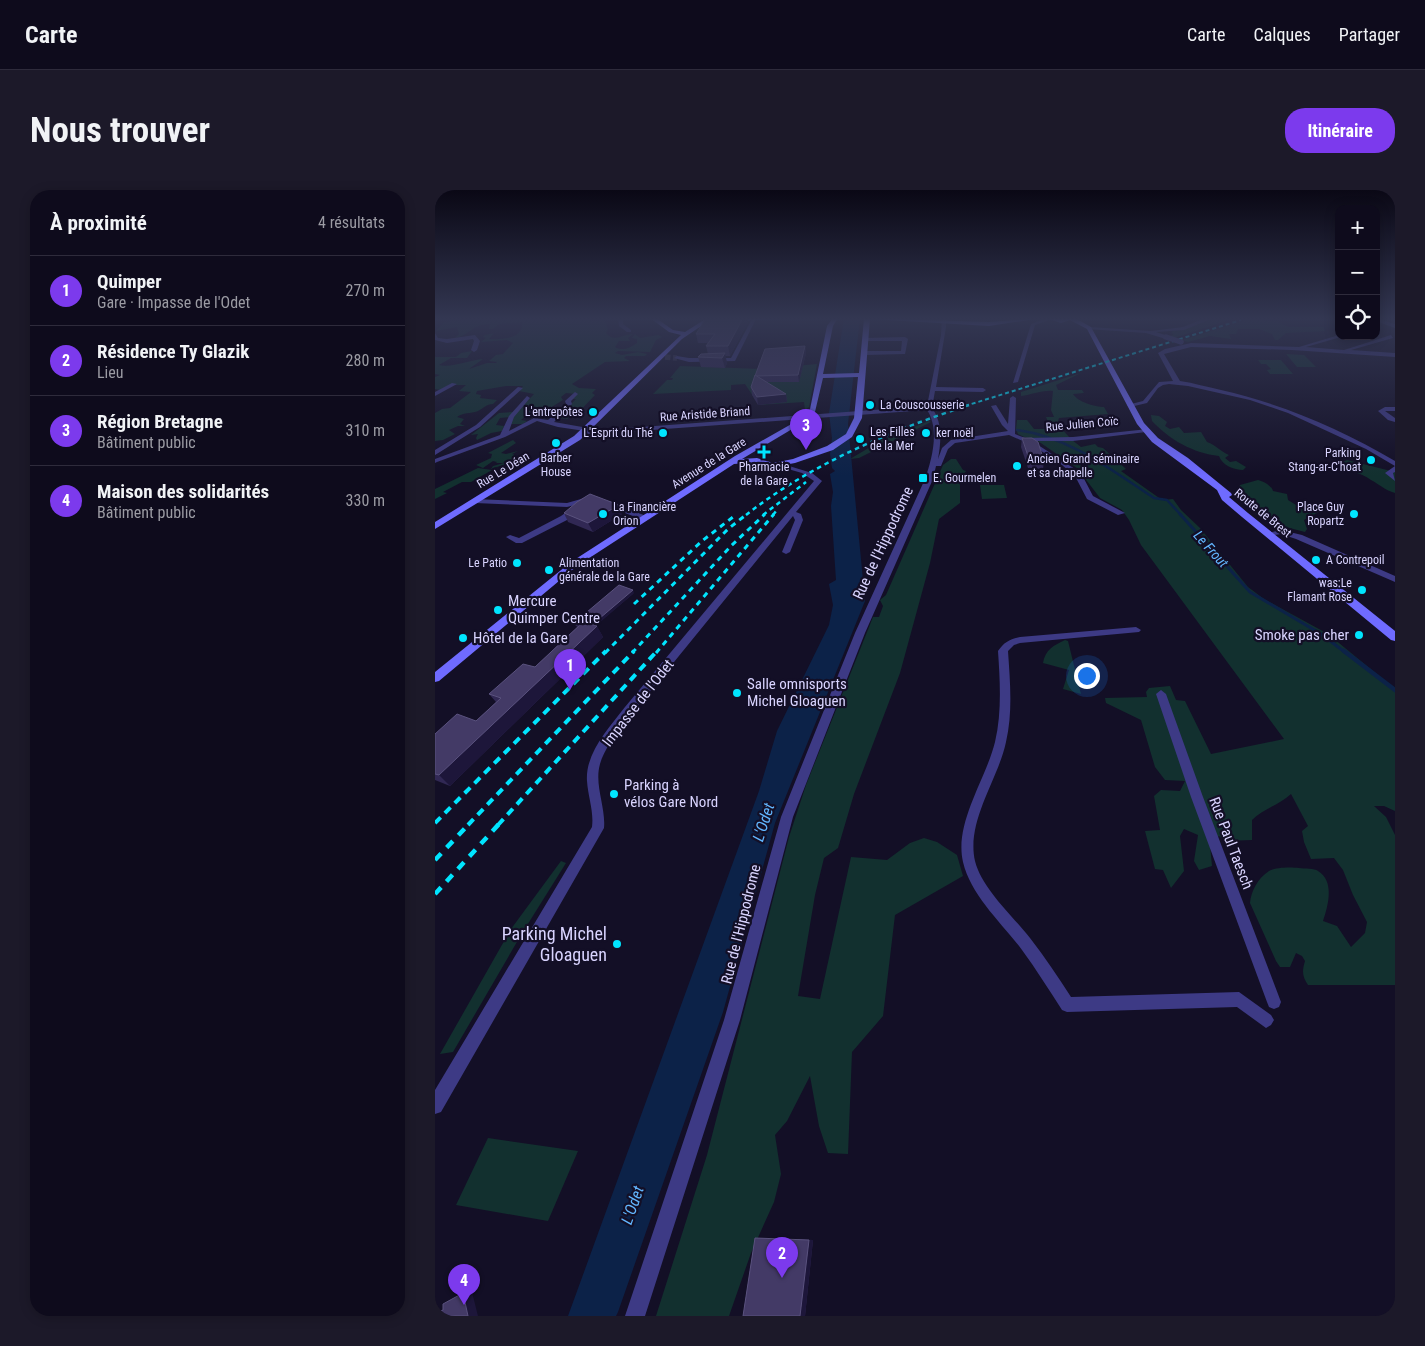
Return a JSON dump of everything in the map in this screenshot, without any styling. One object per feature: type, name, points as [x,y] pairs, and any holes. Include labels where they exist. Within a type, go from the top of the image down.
[{"type":"main road","name":"Rue Le Déan","points":[[435,526],[563,448],[584,431],[648,371]]},
{"type":"main road","points":[[807,417],[814,412],[821,371]]},
{"type":"main road","points":[[735,462],[757,460],[795,466],[830,448],[850,434],[857,424],[859,414],[862,371]]},
{"type":"main road","points":[[1112,371],[1146,430]]},
{"type":"main road","points":[[820,376],[853,376],[862,374]]},
{"type":"main road","name":"Avenue de la Gare","points":[[435,678],[574,564],[807,417]]},
{"type":"main road","name":"Route de Brest","points":[[1146,430],[1177,452],[1221,491],[1227,500],[1395,637]]},
{"type":"main road","points":[[754,449],[751,454],[757,460]]},
{"type":"street","points":[[859,414],[929,408],[932,403],[936,371]]},
{"type":"street","points":[[1015,382],[1019,371]]},
{"type":"street","points":[[1170,371],[1177,382]]},
{"type":"street","points":[[1164,383],[1163,375],[1172,374]]},
{"type":"street","points":[[1130,405],[1145,402],[1156,387],[1164,383],[1177,382],[1280,408],[1368,448],[1395,464]]},
{"type":"street","points":[[435,394],[454,384]]},
{"type":"street","points":[[435,453],[477,426],[520,388]]},
{"type":"street","points":[[933,389],[983,390]]},
{"type":"street","points":[[549,422],[570,403],[567,402],[575,394]]},
{"type":"street","points":[[503,436],[511,417],[527,398]]},
{"type":"street","points":[[1013,398],[1013,435]]},
{"type":"street","points":[[994,406],[1005,426],[1013,435],[1036,445],[1064,464],[1078,475],[1090,497],[1121,513]]},
{"type":"street","name":"Rue de l'Hippodrome","points":[[635,1316],[732,1020],[787,817],[860,633],[931,473],[935,458],[936,439],[935,422],[932,411],[929,408]]},
{"type":"street","points":[[1395,409],[1381,411],[1390,419],[1395,420]]},
{"type":"street","name":"Rue Aristide Briand","points":[[435,461],[463,449],[503,436],[536,418],[584,431],[859,414]]},
{"type":"street","name":"Rue Julien Coïc","points":[[931,473],[938,468],[945,448],[951,442],[964,439],[1013,435],[1054,439],[1146,430]]},
{"type":"street","name":"Impasse de l'Odet","points":[[435,1106],[598,828],[599,816],[592,771],[603,748],[629,710],[818,481],[795,466]]},
{"type":"street","points":[[1395,468],[1389,473],[1395,479]]},
{"type":"street","points":[[475,501],[483,503],[562,505],[595,499],[647,518]]},
{"type":"street","points":[[510,537],[519,541],[531,536],[569,515],[578,508],[581,502]]},
{"type":"street","points":[[786,552],[799,520],[798,516],[792,513]]},
{"type":"street","points":[[1271,534],[1281,532],[1299,536],[1395,579]]},
{"type":"street","points":[[1136,630],[1028,639],[1013,641],[1006,646],[1003,651],[1005,689],[1003,730],[998,753],[969,834],[968,861],[973,874],[999,911],[1021,937],[1067,1005],[1239,999],[1266,1020]]},
{"type":"street","name":"Rue Paul Taesch","points":[[1161,694],[1197,797],[1274,1002]]},
{"type":"green space","points":[[435,371],[592,371],[572,384],[579,388],[596,389],[592,393],[595,395],[575,416],[567,419],[560,418],[561,414],[576,399],[572,399],[576,394],[566,393],[561,397],[563,400],[550,408],[551,410],[540,412],[532,410],[521,420],[527,421],[523,424],[510,424],[511,417],[500,418],[496,425],[504,426],[502,431],[491,433],[477,440],[478,434],[471,435],[499,413],[519,410],[534,394],[519,391],[523,386],[506,386],[477,391],[476,394],[481,395],[480,398],[497,400],[478,411],[459,415],[457,417],[464,419],[460,424],[465,426],[458,426],[449,430],[455,434],[443,440],[435,441],[435,413],[442,409],[450,408],[471,392],[459,391],[466,385],[453,385],[440,390],[435,389],[435,377],[440,375],[435,374]]},
{"type":"green space","points":[[676,371],[816,371],[809,407],[805,410],[804,402],[759,405],[745,384],[731,385],[731,390],[653,394],[667,380],[672,380],[673,378],[670,378]]},
{"type":"green space","points":[[1267,371],[1290,371],[1293,374],[1270,374]]},
{"type":"green space","points":[[1081,373],[1056,385],[1058,390],[1082,390],[1084,393],[1073,394],[1075,397],[1087,403],[1104,407],[1108,414],[1059,418],[1057,424],[1072,440],[1081,447],[1095,444],[1103,448],[1126,469],[1121,471],[1162,500],[1173,499],[1181,510],[1200,528],[1248,587],[1264,599],[1328,634],[1395,689],[1395,811],[1384,806],[1374,806],[1386,817],[1395,835],[1395,985],[1308,985],[1304,976],[1305,961],[1302,956],[1296,953],[1290,967],[1280,967],[1276,961],[1250,903],[1258,881],[1269,871],[1288,867],[1312,869],[1323,875],[1327,881],[1329,894],[1323,921],[1337,926],[1351,947],[1365,933],[1367,922],[1343,870],[1334,858],[1311,859],[1302,831],[1308,826],[1291,794],[1252,820],[1252,840],[1225,841],[1219,836],[1210,845],[1212,866],[1199,870],[1194,861],[1198,835],[1184,829],[1180,836],[1184,871],[1171,888],[1163,870],[1155,869],[1145,831],[1160,830],[1154,796],[1161,790],[1180,791],[1185,781],[1165,780],[1155,767],[1141,720],[1106,703],[1105,698],[1147,697],[1146,692],[1149,688],[1170,686],[1176,700],[1185,701],[1211,754],[1284,739],[1141,545],[1122,510],[1100,498],[1077,468],[1035,439],[1018,434],[1016,429],[1017,420],[1027,420],[1034,429],[1051,429],[1046,417],[1054,417],[1051,410],[1053,391],[1021,396],[1021,392]]},
{"type":"green space","points":[[1151,415],[1159,416],[1167,422],[1165,426],[1170,429],[1179,427],[1184,433],[1201,432],[1207,442],[1229,455],[1225,458],[1230,462],[1236,461],[1246,467],[1243,470],[1232,468],[1223,462],[1219,456],[1191,449],[1174,440],[1152,421]]},
{"type":"green space","points":[[929,421],[931,422],[859,458],[850,459],[882,440]]},
{"type":"green space","points":[[513,440],[516,443],[501,453],[506,454],[518,451],[512,454],[515,455],[514,461],[491,469],[493,466],[504,463],[493,461],[483,468],[476,465],[491,458],[492,454],[488,453]]},
{"type":"green space","points":[[951,459],[956,459],[963,470],[966,471],[960,480],[960,503],[939,519],[930,563],[900,673],[854,794],[838,848],[824,858],[815,895],[798,996],[820,999],[851,857],[887,860],[910,843],[924,838],[937,842],[957,855],[963,876],[895,915],[883,1016],[852,1052],[848,1154],[828,1153],[819,1126],[810,1076],[787,1121],[775,1135],[781,1174],[774,1202],[751,1253],[729,1316],[656,1316],[707,1155],[789,837],[806,785],[873,617],[879,617],[883,606],[880,600],[886,595],[943,465]]},
{"type":"green space","points":[[1347,460],[1395,472],[1395,493],[1367,477],[1351,471],[1337,470],[1335,466]]},
{"type":"green space","points":[[478,468],[492,470],[471,482],[462,482],[443,492],[447,493],[435,499],[435,489]]},
{"type":"green space","points":[[1258,480],[1267,484],[1273,491],[1287,494],[1288,500],[1301,508],[1315,507],[1318,509],[1319,512],[1304,520],[1307,529],[1305,532],[1270,523],[1255,513],[1257,512],[1254,509],[1256,508],[1247,507],[1236,497],[1240,493],[1237,490],[1240,485]]},
{"type":"green space","points":[[980,485],[1004,485],[1007,498],[982,499]]},
{"type":"green space","points":[[1065,640],[1068,641],[1081,694],[1063,689],[1069,670],[1043,663],[1051,648]]},
{"type":"green space","points":[[561,861],[566,863],[521,935],[453,1052],[440,1054],[511,929]]},
{"type":"green space","points":[[488,1138],[578,1151],[548,1221],[456,1205]]},
{"type":"water","name":"L'Odet","points":[[836,371],[854,371],[848,424],[865,601],[775,823],[723,1012],[618,1312],[616,1316],[568,1316],[759,791],[777,731],[829,625],[833,605],[829,584],[836,580],[831,506],[833,492],[830,474],[835,471],[832,468],[830,454],[832,438],[829,413]]},
{"type":"building","points":[[757,371],[799,371],[798,375],[755,376]]},
{"type":"building","points":[[755,375],[786,394],[757,397],[751,387]]},
{"type":"building","points":[[1022,438],[1032,438],[1038,442],[1044,461],[1029,459]]},
{"type":"building","points":[[590,494],[619,505],[588,523],[564,513],[577,502]]},
{"type":"building","points":[[619,585],[633,590],[593,624],[583,622],[580,625],[574,623]]},
{"type":"building","points":[[583,622],[597,626],[439,775],[435,774],[435,734],[457,714],[476,721],[501,698],[489,694],[523,664],[535,667]]},
{"type":"building","points":[[755,1238],[809,1240],[800,1316],[743,1316]]},
{"type":"building","points":[[463,1293],[468,1316],[435,1316],[435,1314],[443,1310],[443,1304]]},
{"type":"waterway","name":"Le Frout","points":[[1017,430],[1036,434],[1072,447],[1106,466],[1154,498],[1167,500],[1181,515]]},
{"type":"waterway","name":"Le Frout","points":[[1180,514],[1250,592],[1321,634],[1346,653]]},
{"type":"waterway","name":"Le Frout","points":[[1344,651],[1395,690]]},
{"type":"railway","points":[[965,406],[1079,371]]},
{"type":"railway","points":[[746,515],[797,480],[852,451],[910,426],[969,405]]},
{"type":"railway","points":[[763,515],[806,482]]},
{"type":"railway","points":[[773,515],[776,511]]},
{"type":"railway","points":[[605,653],[728,529],[747,514]]},
{"type":"railway","points":[[632,653],[731,546],[765,514]]},
{"type":"railway","points":[[656,653],[774,514]]},
{"type":"railway","points":[[634,604],[702,541],[733,517]]},
{"type":"railway","points":[[435,823],[606,651]]},
{"type":"railway","points":[[468,825],[634,651]]},
{"type":"railway","points":[[498,825],[657,651]]},
{"type":"railway","points":[[435,860],[469,824]]},
{"type":"railway","points":[[435,894],[499,824]]},
{"type":"place","name":"La Couscousserie","points":[[870,405]]},
{"type":"place","name":"L'entrepôtes","points":[[593,412]]},
{"type":"place","name":"L'Esprit du Thé","points":[[663,433]]},
{"type":"place","name":"ker noël","points":[[926,433]]},
{"type":"place","name":"Les Filles de la Mer","points":[[860,439]]},
{"type":"place","name":"Barber House","points":[[556,443]]},
{"type":"place","name":"Région Bretagne","points":[[806,450]]},
{"type":"place","name":"Pharmacie de la Gare","points":[[764,452]]},
{"type":"place","name":"Parking Stang-ar-C'hoat","points":[[1371,460]]},
{"type":"place","name":"Ancien Grand séminaire et sa chapelle","points":[[1017,466]]},
{"type":"place","name":"E. Gourmelen","points":[[923,478]]},
{"type":"place","name":"La Financière Orion","points":[[603,514]]},
{"type":"place","name":"Place Guy Ropartz","points":[[1354,514]]},
{"type":"place","name":"A Contrepoil","points":[[1316,560]]},
{"type":"place","name":"Le Patio","points":[[517,563]]},
{"type":"place","name":"Alimentation générale de la Gare","points":[[549,570]]},
{"type":"place","name":"was:Le Flamant Rose","points":[[1362,590]]},
{"type":"place","name":"Mercure Quimper Centre","points":[[498,610]]},
{"type":"place","name":"Smoke pas cher","points":[[1359,635]]},
{"type":"place","name":"Hôtel de la Gare","points":[[463,638]]},
{"type":"place","name":"Quimper","points":[[570,690]]},
{"type":"place","name":"Salle omnisports Michel Gloaguen","points":[[737,693]]},
{"type":"place","name":"Parking à vélos Gare Nord","points":[[614,794]]},
{"type":"place","name":"Parking Michel Gloaguen","points":[[617,944]]},
{"type":"place","name":"Résidence Ty Glazik","points":[[782,1278]]},
{"type":"place","name":"Maison des solidarités","points":[[464,1305]]}]
